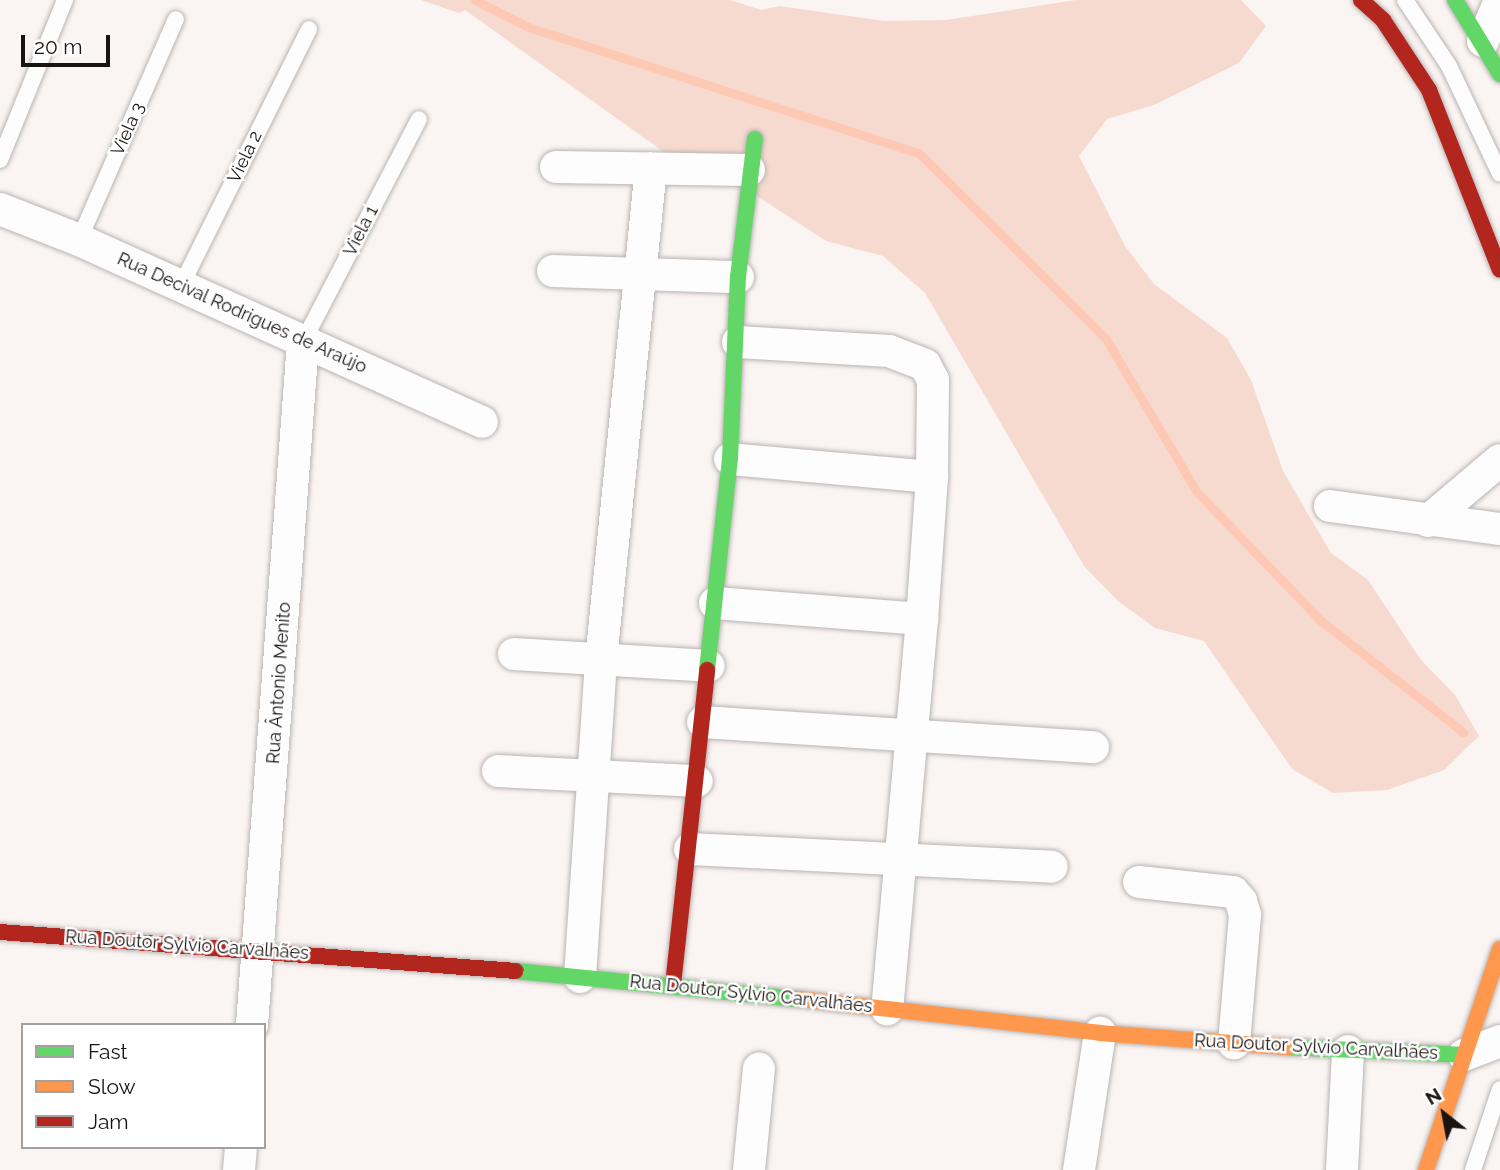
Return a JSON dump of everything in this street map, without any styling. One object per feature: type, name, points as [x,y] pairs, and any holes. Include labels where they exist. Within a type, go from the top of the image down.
[{"type":"street","points":[[1361,0],[1383,20],[1429,90],[1500,270]]},
{"type":"street","points":[[1455,0],[1483,41],[1500,74]]},
{"type":"street","points":[[1483,41],[1500,0]]},
{"type":"street","points":[[673,985],[690,849],[730,459],[738,342],[738,277],[749,170],[755,139]]},
{"type":"street","points":[[556,167],[749,170]]},
{"type":"street","points":[[580,977],[601,660],[651,169]]},
{"type":"street","name":"Rua Decival Rodrigues de Araújo","points":[[0,209],[79,240],[482,422]]},
{"type":"street","points":[[553,271],[738,277]]},
{"type":"street","name":"Rua Ântonio Menito","points":[[252,1023],[303,342]]},
{"type":"street","points":[[738,342],[889,351],[925,365],[933,380],[935,405],[932,477],[922,619],[887,1009]]},
{"type":"street","points":[[730,459],[932,477]]},
{"type":"street","points":[[1427,522],[1500,460]]},
{"type":"street","points":[[1330,506],[1427,522],[1500,529]]},
{"type":"street","points":[[715,603],[922,619]]},
{"type":"street","points":[[514,654],[709,666]]},
{"type":"street","points":[[703,723],[1093,747]]},
{"type":"street","points":[[498,771],[697,781]]},
{"type":"street","points":[[690,849],[1052,867]]},
{"type":"street","points":[[1139,882],[1233,892],[1241,901],[1245,915],[1234,1044]]},
{"type":"street","name":"Rua Doutor Sylvio Carvalhães","points":[[0,932],[259,948],[673,985],[1100,1033],[1234,1044],[1464,1055],[1500,1041]]},
{"type":"street","points":[[1426,1170],[1500,949]]},
{"type":"street","points":[[1079,1170],[1100,1033]]},
{"type":"street","points":[[1342,1170],[1348,1051]]},
{"type":"street","points":[[749,1170],[759,1068]]},
{"type":"street","points":[[239,1170],[241,1149]]},
{"type":"lane","points":[[0,160],[65,0]]},
{"type":"lane","points":[[1405,0],[1450,65],[1500,174]]},
{"type":"lane","name":"Viela 3","points":[[79,240],[176,19]]},
{"type":"lane","name":"Viela 2","points":[[181,286],[309,29]]},
{"type":"lane","name":"Viela 1","points":[[303,342],[419,119]]},
{"type":"lane","points":[[1473,1170],[1500,1089]]},
{"type":"shaded area","points":[[421,0],[730,0],[761,10],[779,6],[884,21],[946,20],[1076,0],[1241,0],[1266,26],[1239,63],[1154,105],[1107,119],[1079,156],[1125,246],[1154,284],[1227,338],[1251,380],[1283,471],[1331,553],[1368,580],[1421,660],[1455,695],[1479,736],[1444,770],[1387,790],[1333,793],[1292,769],[1204,641],[1155,628],[1118,601],[1084,566],[925,293],[883,256],[826,241],[748,190],[699,177],[465,10],[459,13]]},
{"type":"waterway","points":[[475,0],[528,27],[919,153],[1106,339],[1197,492],[1320,620],[1463,732]]},
{"type":"traffic: fast","points":[[1455,0],[1500,74]]},
{"type":"traffic: fast","points":[[707,670],[730,459],[738,277],[755,139]]},
{"type":"traffic: fast","points":[[516,971],[799,999]]},
{"type":"traffic: fast","points":[[1288,1047],[1464,1055]]},
{"type":"traffic: slow","points":[[1426,1170],[1500,949]]},
{"type":"traffic: slow","points":[[799,999],[1100,1033],[1288,1047]]},
{"type":"traffic: jam","points":[[1361,0],[1383,20],[1429,90],[1500,270]]},
{"type":"traffic: jam","points":[[673,985],[707,670]]},
{"type":"traffic: jam","points":[[0,932],[516,971]]}]
